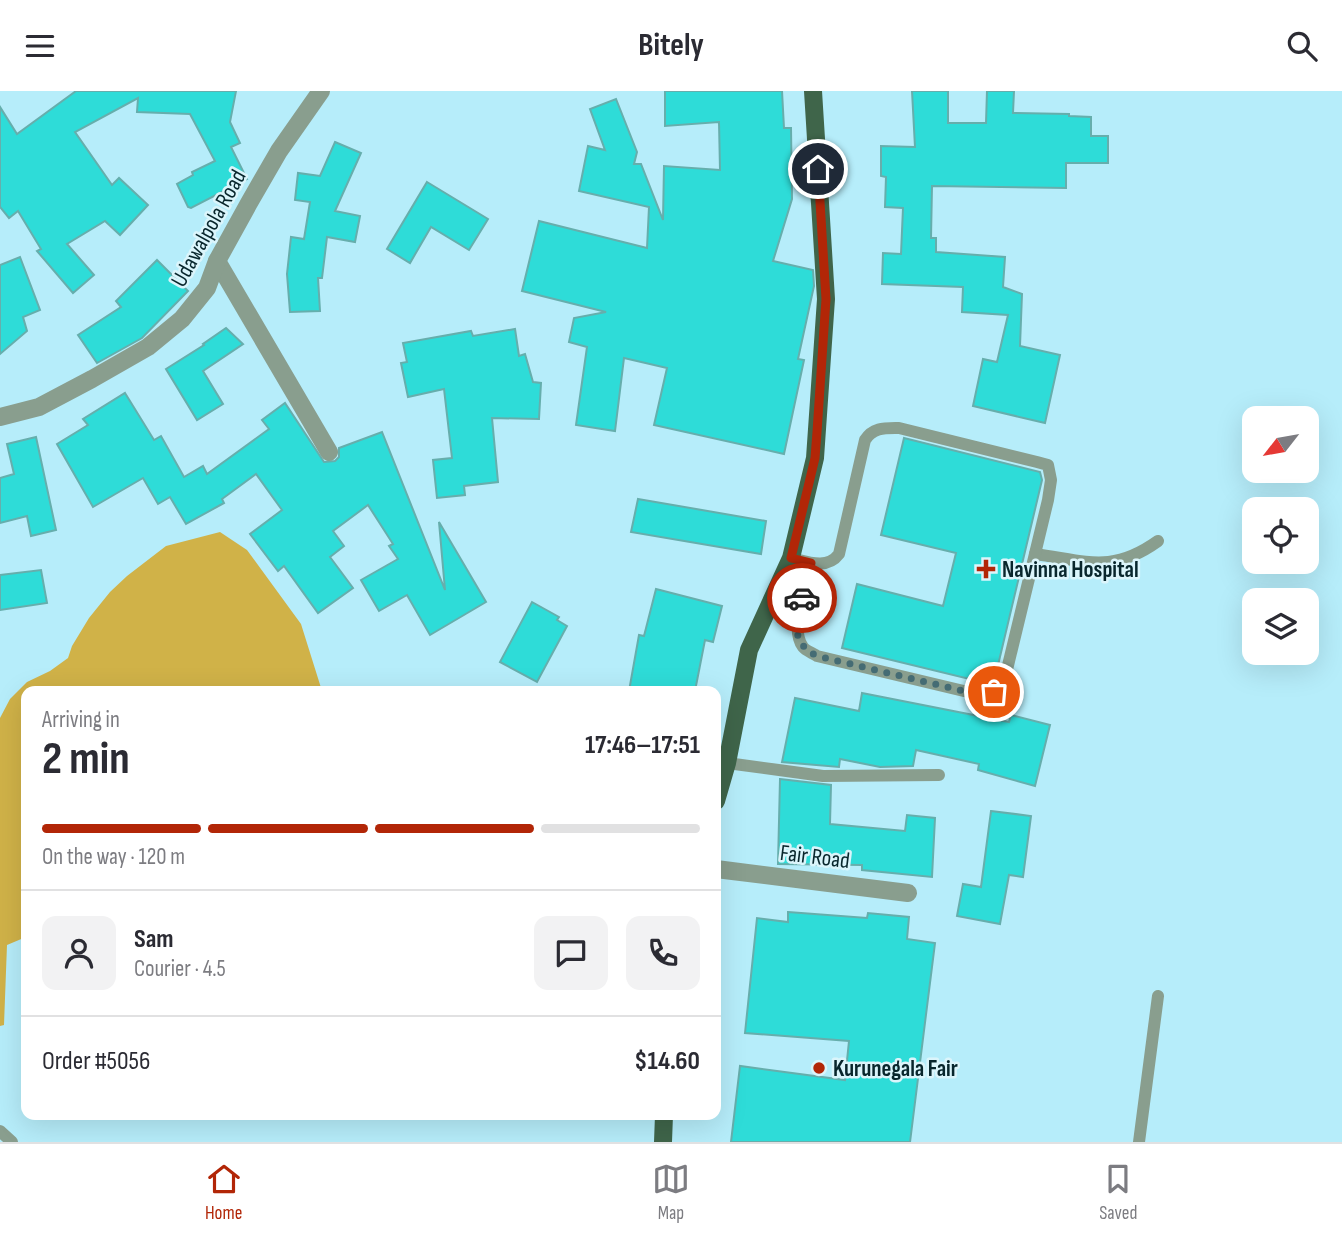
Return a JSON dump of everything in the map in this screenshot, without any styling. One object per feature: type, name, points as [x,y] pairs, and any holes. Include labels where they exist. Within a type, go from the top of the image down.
[{"type":"main road","points":[[721,784],[749,650],[791,558],[815,458],[826,299],[813,91]]},
{"type":"main road","points":[[663,1142],[664,1120]]},
{"type":"street","name":"Udawalpola Road","points":[[0,417],[39,407],[148,347],[182,320],[207,288],[217,261],[279,152],[321,91]]},
{"type":"street","points":[[217,261],[329,452]]},
{"type":"street","name":"Fair Road","points":[[721,870],[908,893]]},
{"type":"lane","points":[[791,558],[827,564],[834,561],[839,554],[865,440],[868,434],[883,428],[899,428],[1048,465],[1052,480],[1004,682],[1000,689],[984,694],[817,656],[802,646],[797,625],[811,563]]},
{"type":"lane","points":[[1035,554],[1110,563],[1140,554],[1158,541]]},
{"type":"lane","points":[[727,763],[822,776],[939,775]]},
{"type":"lane","points":[[1139,1142],[1158,996]]},
{"type":"lane","points":[[0,1131],[12,1142]]},
{"type":"shaded area","points":[[220,532],[247,550],[301,624],[320,686],[23,686],[68,658],[89,618],[110,592],[166,546]]},
{"type":"shaded area","points":[[21,688],[21,939],[7,945],[4,1025],[0,1026],[0,718],[10,699]]},
{"type":"building","points":[[76,91],[236,91],[230,122],[240,143],[231,147],[247,179],[191,208],[188,207],[177,184],[193,175],[192,172],[215,161],[190,114],[137,112],[138,98],[75,132],[112,185],[119,178],[148,205],[120,235],[105,221],[67,244],[94,275],[73,293],[37,251],[41,249],[18,211],[9,218],[0,207],[0,107],[17,134]]},
{"type":"building","points":[[665,91],[782,91],[784,128],[791,128],[792,199],[773,261],[813,270],[814,286],[798,359],[804,360],[784,454],[654,425],[667,368],[624,358],[615,431],[576,425],[587,347],[569,342],[574,318],[606,312],[522,291],[539,221],[647,248],[649,207],[579,191],[588,146],[605,150],[590,109],[616,99],[637,152],[634,164],[641,164],[663,220],[664,166],[720,170],[719,122],[665,126]]},
{"type":"building","points":[[912,91],[948,91],[948,123],[986,123],[987,91],[1014,91],[1013,113],[1091,117],[1091,136],[1108,136],[1108,163],[1066,163],[1066,188],[932,186],[931,238],[936,238],[936,252],[1005,257],[1003,287],[1022,294],[1020,346],[1060,355],[1045,423],[973,406],[983,359],[997,362],[1008,315],[962,312],[963,287],[882,284],[883,253],[901,254],[903,208],[885,207],[886,177],[881,176],[881,146],[915,147]]},
{"type":"building","points":[[335,142],[361,153],[335,211],[360,216],[355,242],[327,237],[322,278],[318,278],[320,311],[290,312],[287,274],[291,237],[304,239],[310,202],[295,200],[298,173],[320,176]]},
{"type":"building","points":[[427,182],[488,219],[469,250],[431,227],[410,263],[387,249]]},
{"type":"building","points":[[20,257],[40,310],[23,317],[27,331],[0,354],[0,265]]},
{"type":"building","points":[[157,260],[188,291],[142,338],[97,363],[78,335],[121,307],[116,301]]},
{"type":"building","points":[[226,328],[243,344],[203,371],[223,404],[197,420],[166,369]]},
{"type":"building","points":[[515,329],[519,356],[525,354],[533,382],[541,383],[539,419],[492,418],[498,482],[464,486],[465,495],[437,498],[433,460],[452,458],[444,389],[408,397],[401,363],[407,362],[403,343],[471,331],[473,336]]},
{"type":"building","points":[[125,393],[154,440],[161,436],[184,477],[203,466],[207,474],[269,429],[262,420],[285,403],[324,462],[335,461],[339,457],[339,448],[382,432],[445,590],[439,522],[486,602],[430,635],[407,595],[379,611],[361,580],[398,559],[389,546],[393,544],[368,505],[333,531],[344,546],[330,557],[353,588],[318,613],[284,566],[278,571],[250,534],[282,510],[256,474],[222,499],[224,503],[186,524],[170,497],[158,504],[143,478],[93,507],[57,444],[88,425],[83,419]]},
{"type":"building","points":[[36,437],[56,530],[31,536],[27,516],[0,523],[0,478],[14,474],[7,444]]},
{"type":"building","name":"Navinna Hospital","points":[[904,438],[1040,472],[1042,480],[994,682],[990,684],[842,648],[857,584],[943,606],[956,553],[881,535]]},
{"type":"building","points":[[638,499],[766,521],[761,554],[631,532]]},
{"type":"building","points":[[41,570],[47,603],[0,610],[0,575]]},
{"type":"building","points":[[656,589],[722,606],[713,642],[705,640],[696,686],[630,686],[639,635],[644,636]]},
{"type":"building","points":[[532,602],[559,617],[557,620],[567,626],[537,682],[500,662]]},
{"type":"building","points":[[862,693],[1009,722],[1011,715],[1050,725],[1035,786],[978,770],[979,764],[916,750],[913,766],[880,767],[840,759],[839,767],[782,762],[795,698],[859,711]]},
{"type":"building","points":[[780,779],[831,785],[830,824],[905,831],[907,815],[935,818],[932,877],[862,870],[862,865],[778,864]]},
{"type":"building","points":[[991,811],[1031,816],[1023,877],[1009,875],[1000,924],[957,916],[963,884],[981,887]]},
{"type":"building","points":[[788,912],[867,918],[868,913],[909,917],[907,939],[935,943],[910,1142],[731,1142],[740,1066],[845,1080],[849,1041],[745,1033],[757,918],[788,922]]},
{"type":"way so far","points":[[802,598],[798,635],[802,646],[817,656],[968,692],[994,692]]},
{"type":"place","name":"Navinna Hospital","points":[[986,569]]},
{"type":"place","name":"Kurunegala Fair","points":[[819,1068]]},
{"type":"route","points":[[802,598],[811,563],[791,558],[815,458],[826,299],[818,169]]}]
